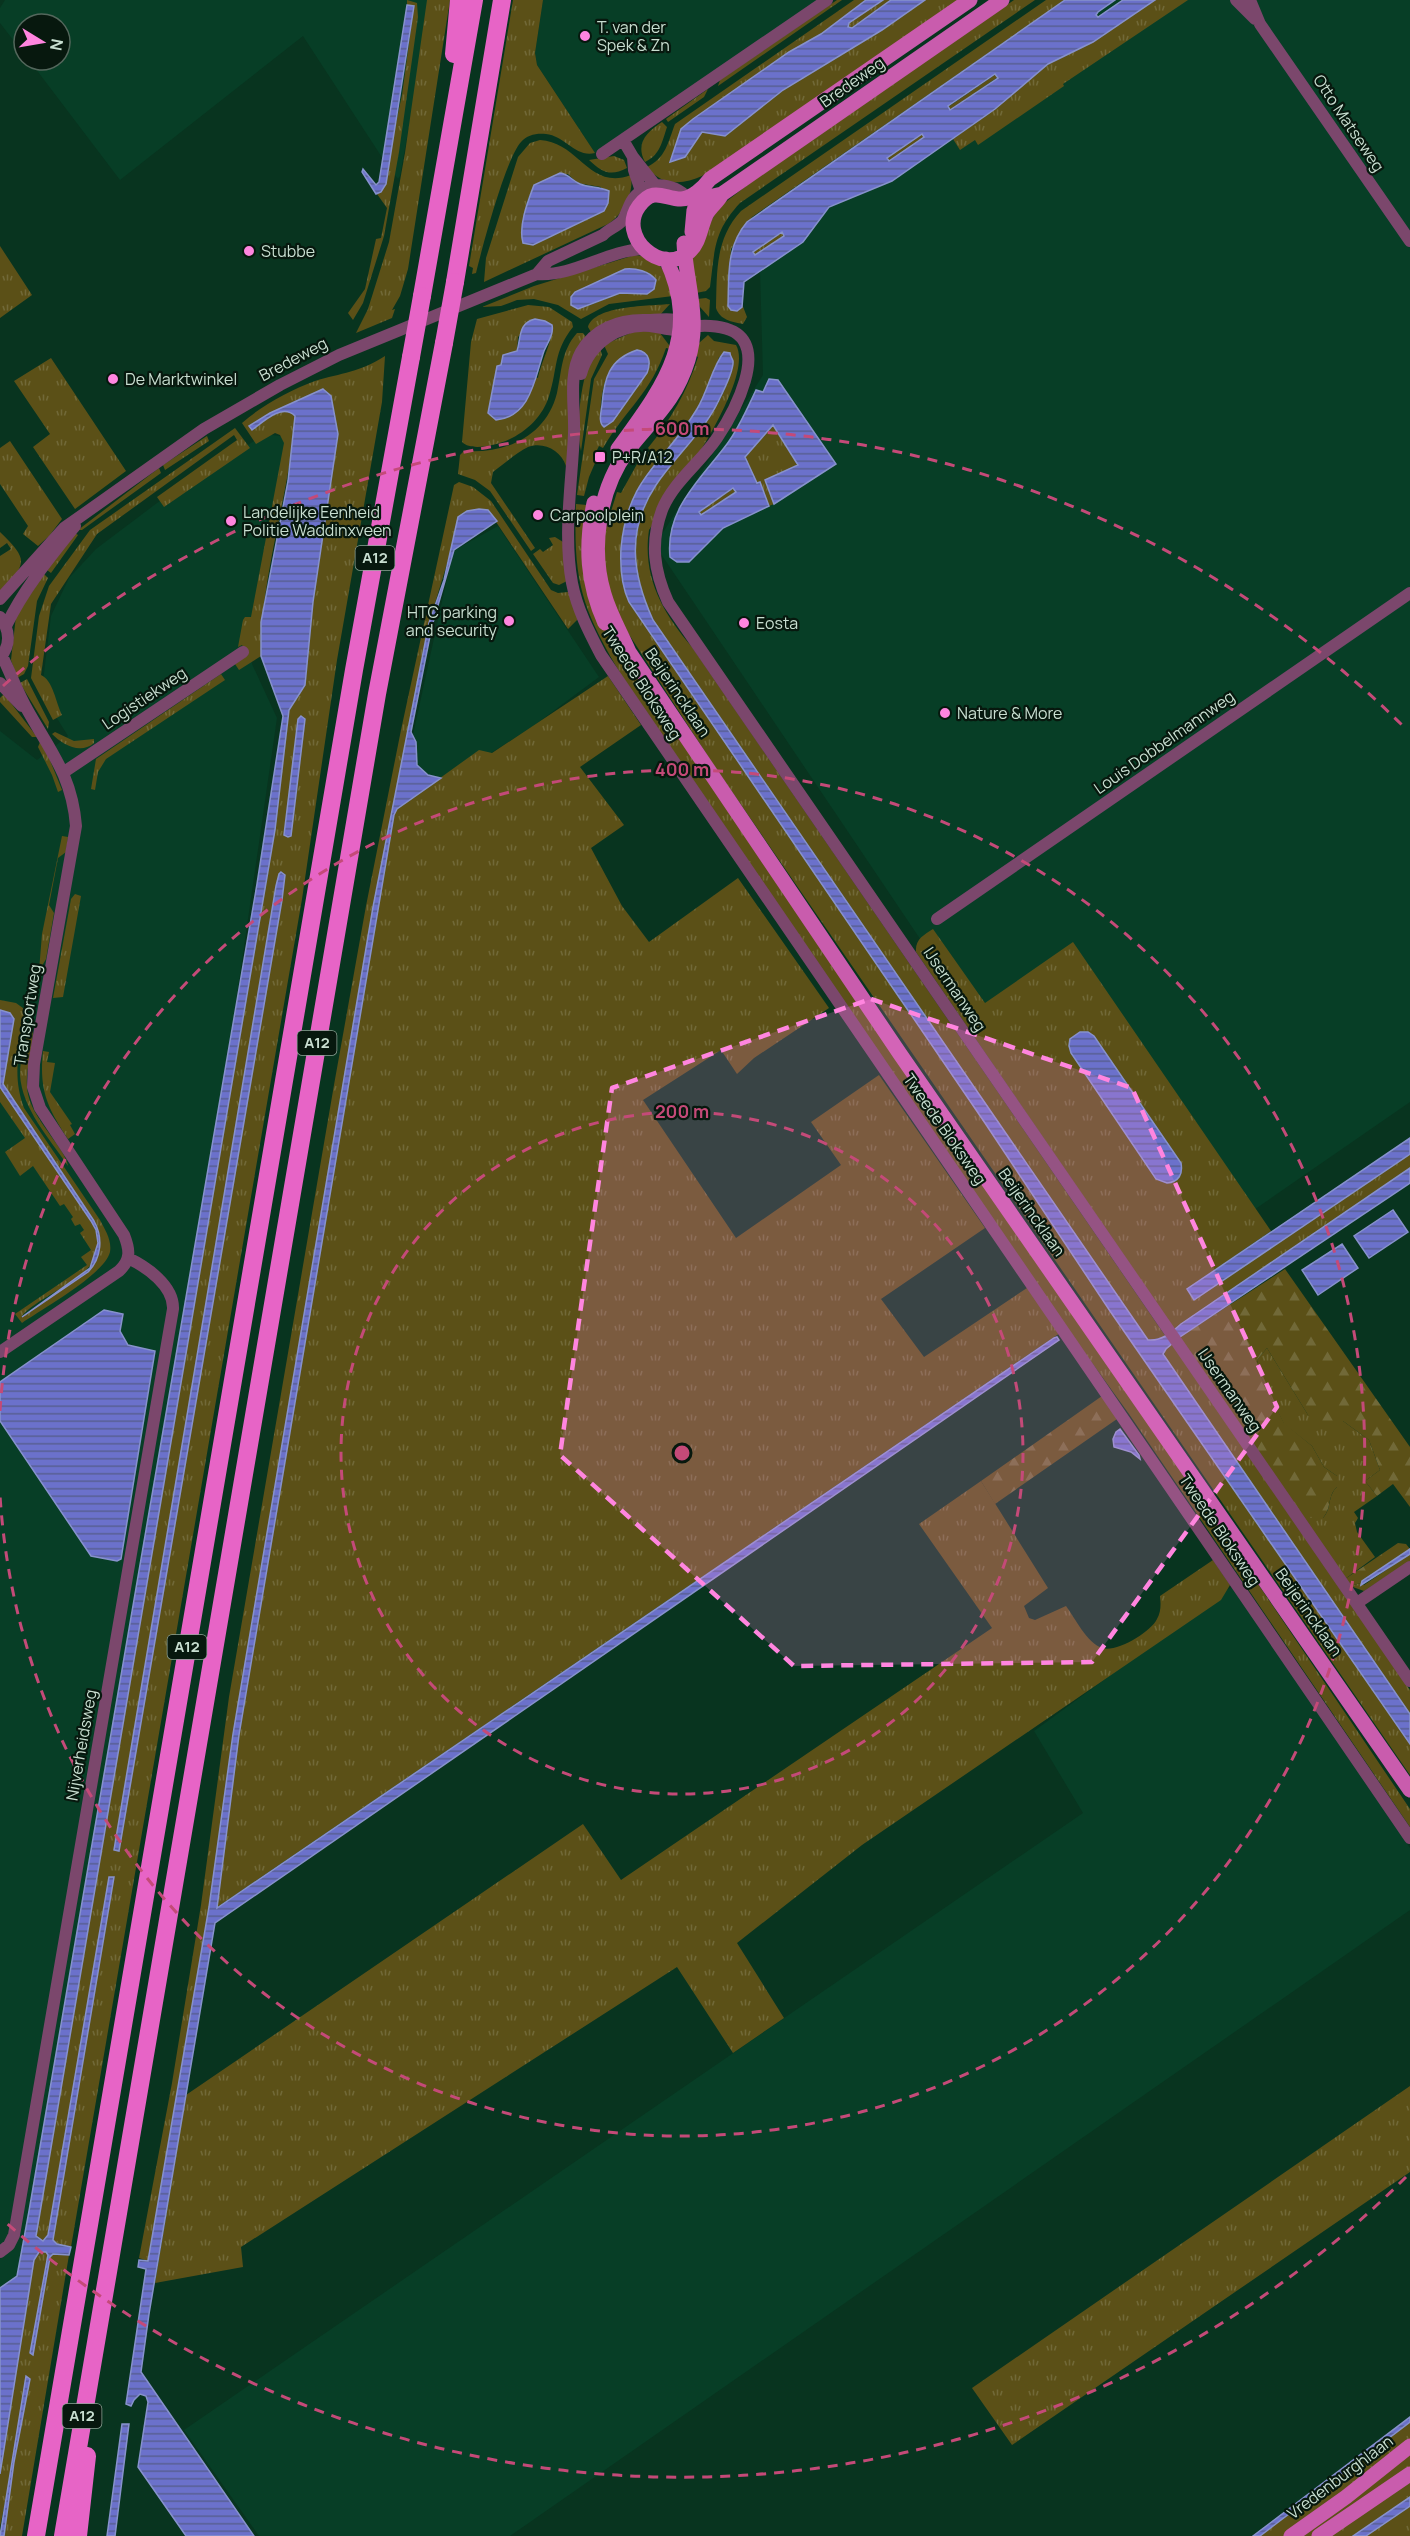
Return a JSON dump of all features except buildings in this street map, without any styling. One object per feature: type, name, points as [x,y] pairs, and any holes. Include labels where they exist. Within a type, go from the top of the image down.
[{"type":"highway","name":"A12","points":[[441,191],[459,0]]},
{"type":"highway","name":"A12","points":[[36,2536],[354,670],[474,0]]},
{"type":"highway","name":"A12","points":[[63,2536],[102,2296],[377,694],[455,282],[502,0]]},
{"type":"highway","name":"A12","points":[[78,2536],[102,2296]]},
{"type":"main road","name":"Bredeweg","points":[[687,199],[704,187],[710,178],[970,0]]},
{"type":"main road","name":"Bredeweg","points":[[684,249],[697,242],[706,214],[722,194],[1002,0]]},
{"type":"main road","points":[[647,192],[687,199],[694,228],[684,249],[666,259],[654,256],[635,233],[636,212],[647,192]]},
{"type":"main road","name":"Bredeweg","points":[[687,199],[722,194]]},
{"type":"main road","points":[[635,233],[646,241],[669,250],[684,249]]},
{"type":"main road","name":"Beijerincklaan","points":[[684,249],[693,303],[676,354],[662,387],[606,469],[596,495],[589,526],[588,563],[596,603],[619,645],[629,652],[900,1054],[1410,1790]]},
{"type":"main road","name":"Beijerincklaan","points":[[666,259],[677,287],[685,326]]},
{"type":"main road","name":"Vredenburghlaan","points":[[1291,2536],[1410,2446]]},
{"type":"main road","points":[[1319,2536],[1410,2474]]},
{"type":"street","points":[[602,154],[827,0]]},
{"type":"street","name":"Otto Matseweg","points":[[1236,0],[1260,24],[1410,241]]},
{"type":"street","name":"Otto Matseweg","points":[[1250,0],[1260,24]]},
{"type":"street","points":[[623,140],[633,157],[634,170],[647,192]]},
{"type":"street","name":"Bredeweg","points":[[537,274],[548,261],[603,235],[635,233]]},
{"type":"street","name":"Bredeweg","points":[[0,599],[47,544],[71,522],[204,429],[339,355],[537,274],[554,275],[612,254],[635,233]]},
{"type":"street","name":"Tweede Bloksweg","points":[[685,326],[626,321],[612,325],[593,336],[579,354],[575,367],[569,563],[576,601],[601,655],[1410,1838]]},
{"type":"street","name":"IJsermanweg","points":[[685,326],[725,328],[734,331],[748,344],[749,360],[734,407],[717,438],[670,495],[663,508],[654,543],[655,567],[668,602],[1410,1681]]},
{"type":"street","name":"Bredeweg","points":[[3,621],[12,613],[57,547],[85,514]]},
{"type":"street","name":"Louis Dobbelmannweg","points":[[937,919],[1410,593]]},
{"type":"street","points":[[1,657],[8,642],[3,621]]},
{"type":"street","name":"Logistiekweg","points":[[64,772],[243,652]]},
{"type":"street","name":"Transportweg","points":[[1,657],[27,711],[64,772],[71,791],[76,826],[34,1064],[33,1087],[40,1108],[124,1235],[129,1258]]},
{"type":"street","name":"Transportweg","points":[[0,683],[27,711]]},
{"type":"street","points":[[0,1352],[118,1271],[129,1258]]},
{"type":"street","name":"Nijverheidsweg","points":[[0,2252],[9,2245],[14,2235],[173,1309],[168,1292],[154,1275],[147,1267],[129,1258]]},
{"type":"street","points":[[1357,1603],[1410,1567]]},
{"type":"highlighted area","points":[[871,999],[1132,1088],[1277,1407],[1092,1662],[794,1666],[560,1455],[612,1088]]},
{"type":"shaded area","points":[[5,0],[435,0],[398,179],[303,36],[120,180],[38,72],[72,72],[72,12],[12,12],[12,38],[0,23],[0,8]]},
{"type":"shaded area","points":[[543,0],[817,0],[595,153],[537,65],[535,53]]},
{"type":"shaded area","points":[[1107,0],[1410,0],[1410,1102],[1199,1248],[1153,1285],[655,545],[763,375],[759,235]]},
{"type":"shaded area","points":[[265,434],[287,437],[251,636],[252,664],[277,718],[194,1293],[0,2454],[0,731],[37,760],[68,736],[50,707],[43,681],[51,616],[69,578],[96,549],[157,503]]},
{"type":"shaded area","points":[[498,526],[599,677],[532,727],[396,813],[453,551]]},
{"type":"shaded area","points":[[1238,1582],[1410,1848],[1410,1910],[510,2536],[259,2536],[184,2430],[1083,1813],[1034,1731]]},
{"type":"green space","points":[[407,0],[417,3],[418,17],[399,152],[384,236],[363,303],[353,320],[348,313],[365,289],[376,239],[381,238],[387,208],[377,194],[381,192],[402,95],[414,6],[407,5]]},
{"type":"green space","points":[[427,0],[450,0],[408,269],[400,296],[392,310],[395,309],[392,318],[356,333],[368,309],[389,242],[405,153]]},
{"type":"green space","points":[[513,0],[543,0],[535,53],[537,65],[595,153],[588,154],[576,150],[546,134],[532,135],[523,140],[508,166],[476,273],[472,274],[473,268],[469,266]]},
{"type":"green space","points":[[837,0],[842,0],[718,86],[720,80]]},
{"type":"green space","points":[[854,0],[866,0],[821,34],[789,52],[681,129],[673,161],[678,160],[702,132],[725,136],[783,90],[882,30],[925,0],[960,0],[702,176],[680,182],[666,181],[647,167],[662,154],[675,124]]},
{"type":"green space","points":[[883,0],[891,0],[852,28],[848,27],[849,23]]},
{"type":"green space","points":[[1014,0],[1035,0],[740,203],[731,213],[720,233],[710,287],[706,291],[696,293],[692,260],[718,208],[750,183]]},
{"type":"green space","points":[[1046,0],[1065,0],[752,217],[731,249],[728,306],[738,308],[742,304],[747,317],[743,324],[720,315],[716,308],[719,257],[726,233],[741,211]]},
{"type":"green space","points":[[1155,0],[1188,0],[1063,84],[1064,86],[978,145],[975,140],[960,150],[953,139],[995,109],[1048,64],[1093,42]]},
{"type":"green space","points":[[996,74],[998,77],[950,110],[948,107]]},
{"type":"green space","points":[[708,89],[704,97],[668,122],[666,119]]},
{"type":"green space","points":[[662,122],[667,127],[662,143],[654,156],[645,162],[641,149],[644,139]]},
{"type":"green space","points":[[922,134],[924,137],[889,161],[887,158]]},
{"type":"green space","points":[[540,140],[553,143],[605,177],[617,178],[631,175],[629,196],[623,209],[608,224],[484,282],[486,258],[518,157],[530,143]],"holes":[[[568,174],[577,183],[601,187],[604,211],[575,224],[521,236],[527,202],[534,185]]]},
{"type":"green space","points":[[614,156],[624,160],[627,168],[611,173],[606,172],[589,160]]},
{"type":"green space","points":[[782,232],[785,235],[755,256],[753,252]]},
{"type":"green space","points":[[0,246],[32,295],[0,318]]},
{"type":"green space","points":[[635,255],[652,259],[657,263],[665,274],[673,296],[609,304],[581,319],[558,305],[534,299],[517,300],[501,306],[482,307],[534,286]],"holes":[[[651,275],[655,287],[649,293],[620,293],[588,306]]]},
{"type":"green space","points":[[697,299],[710,300],[709,317],[700,307]]},
{"type":"green space","points":[[670,304],[659,316],[591,332],[588,327],[592,320],[601,314],[637,306]]},
{"type":"green space","points":[[528,305],[549,307],[572,322],[573,327],[559,352],[546,405],[535,421],[511,439],[476,447],[462,442],[471,342],[477,319]],"holes":[[[535,319],[552,325],[552,330],[538,378],[501,365],[517,351],[518,337]]]},
{"type":"green space","points":[[637,330],[660,333],[672,349],[666,348],[646,389],[603,448],[599,446],[595,454],[598,456],[584,496],[577,495],[594,379],[608,354],[604,345]],"holes":[[[640,350],[601,424],[603,389],[612,368],[628,354]]]},
{"type":"green space","points":[[577,333],[583,333],[586,337],[578,347],[566,494],[567,476],[564,460],[556,451],[545,446],[528,447],[493,472],[491,483],[535,548],[531,551],[490,491],[475,480],[458,474],[460,455],[464,451],[509,446],[522,440],[544,421],[557,393],[565,354]]},
{"type":"green space","points":[[708,335],[714,341],[736,345],[739,362],[734,384],[708,438],[649,530],[649,563],[657,593],[672,621],[1166,1337],[1148,1340],[653,620],[637,569],[637,536],[640,519],[656,486],[714,410],[729,376],[730,354],[719,357],[698,408],[686,427],[650,471],[631,503],[621,548],[621,569],[626,596],[985,1123],[1110,1311],[1410,1744],[1410,1775],[715,767],[619,619],[604,573],[605,531],[617,492],[621,493],[642,455],[645,457],[650,450],[648,448],[678,405],[694,369],[699,343]]},
{"type":"green space","points":[[600,348],[602,355],[591,379],[581,451],[579,421],[583,386],[588,367]]},
{"type":"green space","points":[[385,356],[382,402],[337,660],[302,899],[71,2247],[57,2244],[53,2240],[114,1877],[109,1877],[48,2235],[43,2241],[36,2236],[275,830],[289,710],[305,685],[313,602],[338,434],[323,389],[270,413],[249,426],[253,430],[279,413],[290,413],[295,416],[287,476],[265,596],[261,656],[239,670],[235,664],[248,655],[242,645],[238,647],[243,620],[245,617],[251,617],[284,443],[280,435],[275,433],[256,444],[242,423],[276,399],[296,389],[315,381],[359,369]],"holes":[[[279,874],[114,1850],[276,886]]]},
{"type":"green space","points":[[51,358],[126,471],[75,509],[33,447],[50,434],[14,381]]},
{"type":"green space","points":[[773,425],[798,465],[765,480],[774,504],[769,506],[760,483],[757,484],[745,457]]},
{"type":"green space","points":[[235,428],[250,448],[164,507],[157,497],[237,440],[234,435],[97,534],[51,604],[41,675],[51,687],[62,715],[53,720],[31,678],[39,616],[49,586],[90,530]]},
{"type":"green space","points":[[207,436],[209,441],[165,470],[163,465]]},
{"type":"green space","points":[[10,441],[62,519],[38,546],[23,534],[28,526],[0,484],[0,448]]},
{"type":"green space","points":[[159,468],[161,473],[82,530],[78,530]]},
{"type":"green space","points":[[459,482],[473,487],[491,501],[551,590],[558,593],[568,592],[578,619],[568,629],[488,510],[462,514],[429,623],[373,907],[233,1734],[209,1907],[148,2261],[139,2258],[172,2083],[201,1905],[229,1697],[334,1085],[401,730],[454,485]]},
{"type":"green space","points":[[734,488],[736,491],[701,516],[699,512]]},
{"type":"green space","points":[[576,504],[587,505],[606,630],[614,644],[1085,1328],[1410,1809],[1410,1827],[622,676],[598,632],[583,594],[576,554]]},
{"type":"green space","points":[[0,532],[17,550],[21,563],[0,594],[0,556],[11,549],[7,543],[0,548]]},
{"type":"green space","points":[[75,533],[78,535],[51,573],[47,570]]},
{"type":"green space","points":[[555,537],[563,542],[567,581],[559,585],[553,583],[533,554],[540,549],[543,552],[553,545],[549,538]]},
{"type":"green space","points":[[44,574],[48,578],[37,601],[28,666],[24,674],[17,678],[11,660],[16,616]]},
{"type":"green space","points":[[221,674],[225,680],[106,759],[98,772],[95,790],[91,789],[96,759]]},
{"type":"green space","points":[[608,676],[641,725],[580,767],[624,825],[591,848],[622,906],[649,942],[738,878],[829,1008],[754,1058],[737,1074],[721,1050],[643,1100],[736,1238],[841,1165],[811,1122],[879,1075],[985,1228],[881,1299],[924,1357],[1027,1288],[1060,1333],[216,1908],[239,1735],[394,815],[397,809],[479,750],[492,753]]},
{"type":"green space","points":[[27,679],[49,722],[48,729],[20,683]]},
{"type":"green space","points":[[4,694],[37,737],[32,737],[0,702]]},
{"type":"green space","points":[[55,732],[74,741],[94,739],[94,743],[83,748],[72,747],[52,734]]},
{"type":"green space","points":[[40,742],[62,790],[58,792],[38,747]]},
{"type":"green space","points":[[62,836],[68,837],[66,852],[58,858],[49,905],[54,913],[46,959],[39,971],[42,934]]},
{"type":"green space","points":[[75,894],[81,896],[63,997],[53,998],[71,899]]},
{"type":"green space","points":[[933,929],[985,1003],[1073,942],[1271,1231],[1187,1289],[1194,1300],[1410,1154],[1410,1168],[1175,1330],[916,952],[923,935]]},
{"type":"green space","points":[[0,1000],[16,1003],[27,1011],[17,1071],[24,1108],[100,1220],[110,1243],[110,1252],[97,1271],[22,1323],[15,1314],[87,1265],[81,1257],[91,1250],[80,1233],[84,1230],[80,1224],[75,1226],[71,1219],[73,1217],[64,1204],[60,1206],[33,1166],[20,1176],[5,1152],[25,1138],[0,1102],[0,1087],[91,1221],[98,1239],[97,1254],[89,1267],[77,1278],[32,1306],[21,1317],[88,1272],[96,1260],[98,1254],[99,1241],[94,1221],[3,1084],[10,1013],[0,1010]]},
{"type":"green space","points":[[31,1020],[33,1039],[27,1078],[29,1098],[37,1116],[62,1152],[68,1166],[31,1112],[22,1088],[21,1061]]},
{"type":"green space","points":[[43,1051],[49,1052],[47,1062],[55,1063],[50,1092],[72,1124],[70,1125],[75,1134],[68,1139],[46,1098],[42,1077]]},
{"type":"green space","points":[[1285,1269],[1410,1447],[1410,1507],[1393,1484],[1377,1496],[1365,1481],[1380,1470],[1369,1440],[1343,1421],[1333,1421],[1325,1426],[1308,1415],[1267,1348],[1257,1360],[1262,1379],[1284,1423],[1312,1446],[1324,1467],[1337,1476],[1337,1487],[1323,1518],[1303,1518],[1180,1337]]},
{"type":"green space","points":[[1172,1344],[1410,1690],[1410,1714],[1165,1357],[1164,1351]]},
{"type":"green space","points":[[1267,1348],[1308,1415],[1343,1421],[1369,1440],[1380,1470],[1365,1481],[1377,1496],[1354,1512],[1358,1518],[1355,1523],[1357,1532],[1375,1557],[1345,1579],[1303,1518],[1323,1518],[1337,1487],[1337,1476],[1324,1467],[1312,1446],[1284,1424],[1262,1379],[1257,1360]]},
{"type":"green space","points":[[1102,1396],[1117,1419],[995,1504],[981,1481]]},
{"type":"green space","points":[[981,1481],[1048,1588],[1024,1606],[1029,1618],[1035,1620],[1066,1606],[1091,1641],[1108,1649],[1124,1644],[1148,1630],[1158,1616],[1160,1596],[1213,1560],[1230,1585],[1221,1600],[862,1845],[737,1943],[784,2018],[733,2053],[677,1967],[241,2247],[243,2267],[155,2283],[186,2095],[583,1824],[621,1880],[992,1628],[919,1524]]},
{"type":"green space","points":[[1398,1543],[1406,1544],[1410,1549],[1361,1583],[1350,1586],[1345,1579]]},
{"type":"green space","points":[[1410,1554],[1410,1561],[1364,1591],[1350,1586],[1361,1583],[1364,1585]]},
{"type":"green space","points":[[1410,2086],[1410,2172],[1012,2445],[972,2388]]},
{"type":"green space","points":[[39,2252],[46,2252],[48,2255],[30,2353],[33,2355],[50,2257],[53,2254],[69,2255],[22,2536],[4,2536],[14,2462],[30,2379],[0,2527],[0,2474],[34,2260]]},
{"type":"green space","points":[[1410,2422],[1410,2442],[1288,2536],[1260,2536]]},
{"type":"green space","points":[[1410,2450],[1410,2469],[1313,2536],[1295,2536]]},
{"type":"green space","points":[[1410,2477],[1410,2536],[1324,2536]]},
{"type":"water","points":[[866,0],[883,0],[849,23],[848,27],[852,28],[891,0],[925,0],[882,30],[783,90],[725,136],[702,132],[685,157],[670,162],[681,129],[693,119],[789,52],[821,34]]},
{"type":"water","points":[[1065,0],[1115,0],[1098,12],[1096,15],[1098,17],[1123,0],[1155,0],[1093,42],[1048,64],[995,109],[892,181],[829,207],[803,242],[744,282],[742,307],[737,311],[731,310],[728,306],[730,262],[735,241],[747,222]],"holes":[[[995,74],[998,78],[950,110],[948,106]],[[922,134],[924,137],[889,161],[887,158]],[[782,232],[784,236],[755,255],[753,252]]]},
{"type":"water","points":[[407,5],[414,6],[386,184],[381,192],[376,194],[362,172],[363,169],[376,185],[379,182]]},
{"type":"water","points":[[560,173],[580,184],[609,191],[608,203],[604,211],[533,245],[523,243],[523,221],[534,185]]},
{"type":"water","points":[[625,269],[650,274],[656,280],[654,289],[647,294],[620,293],[578,309],[571,305],[571,297],[575,292]]},
{"type":"water","points":[[535,319],[545,321],[552,325],[552,328],[530,394],[517,412],[496,420],[488,413],[497,366],[501,365],[503,355],[517,351],[523,327]]},
{"type":"water","points":[[637,350],[647,356],[649,365],[647,373],[613,421],[604,427],[601,423],[601,414],[604,387],[610,371],[620,359]]},
{"type":"water","points":[[724,352],[730,353],[733,365],[713,412],[656,485],[646,502],[640,519],[636,535],[637,569],[640,586],[653,620],[1148,1340],[1162,1338],[1170,1333],[1410,1168],[1410,1183],[1180,1337],[1163,1354],[1410,1714],[1410,1744],[1110,1311],[985,1123],[626,596],[621,569],[621,548],[631,503],[639,486],[685,428],[697,409]]},
{"type":"water","points":[[769,379],[778,380],[836,464],[774,504],[765,480],[798,465],[773,425],[745,457],[757,483],[760,482],[769,506],[723,528],[689,562],[677,562],[670,557],[670,540],[679,509],[696,482],[731,438],[756,390],[763,392]],"holes":[[[733,488],[736,492],[701,515],[699,512]]]},
{"type":"water","points":[[323,389],[331,396],[338,434],[313,602],[305,685],[289,710],[275,830],[36,2236],[43,2241],[48,2235],[109,1877],[114,1877],[53,2240],[57,2244],[71,2247],[69,2255],[53,2254],[50,2257],[33,2355],[30,2353],[48,2255],[46,2252],[39,2252],[34,2260],[0,2474],[0,2288],[17,2276],[29,2211],[257,884],[283,716],[261,656],[261,622],[288,481],[295,416],[290,413],[279,413],[252,430],[249,426],[270,413]]},
{"type":"water","points":[[488,510],[497,521],[454,550],[432,626],[411,732],[416,742],[417,765],[428,775],[441,778],[397,809],[394,815],[239,1735],[217,1908],[1054,1338],[1057,1337],[1059,1340],[215,1923],[141,2372],[254,2536],[186,2536],[138,2467],[148,2402],[146,2396],[140,2394],[131,2406],[126,2404],[146,2269],[138,2267],[139,2260],[148,2261],[209,1907],[233,1734],[373,907],[429,623],[444,580],[458,517],[467,511]]},
{"type":"water","points":[[301,716],[305,719],[291,836],[288,837],[284,835],[298,719]]},
{"type":"water","points":[[281,872],[285,875],[282,900],[119,1851],[114,1850],[276,886]]},
{"type":"water","points":[[0,1010],[10,1013],[14,1019],[3,1084],[94,1221],[100,1240],[96,1260],[88,1272],[22,1317],[90,1268],[98,1243],[96,1230],[91,1221],[0,1087]]},
{"type":"water","points":[[1080,1032],[1088,1032],[1094,1036],[1181,1163],[1181,1174],[1175,1181],[1167,1183],[1156,1179],[1071,1053],[1070,1039]]},
{"type":"water","points":[[1410,1138],[1410,1154],[1194,1300],[1187,1289]]},
{"type":"water","points":[[1393,1210],[1408,1232],[1369,1258],[1354,1236]]},
{"type":"water","points":[[1342,1244],[1358,1268],[1318,1295],[1302,1270]]},
{"type":"water","points":[[104,1310],[123,1314],[120,1331],[128,1345],[155,1351],[121,1559],[117,1561],[91,1556],[0,1421],[0,1382]]},
{"type":"water","points":[[1120,1429],[1140,1459],[1131,1452],[1114,1447],[1113,1439]]},
{"type":"water","points":[[1410,1549],[1410,1554],[1361,1585],[1362,1581]]},
{"type":"water","points":[[26,2376],[30,2379],[14,2462],[4,2536],[0,2536]]},
{"type":"water","points":[[1410,2417],[1410,2422],[1260,2536],[1253,2536]]},
{"type":"water","points":[[122,2424],[129,2424],[115,2536],[107,2536]]},
{"type":"water","points":[[1410,2497],[1410,2506],[1366,2536],[1353,2536]]},
{"type":"place","name":"T. van der Spek & Zn","points":[[585,36]]},
{"type":"place","name":"Stubbe","points":[[249,251]]},
{"type":"place","name":"De Marktwinkel","points":[[113,379]]},
{"type":"place","name":"P+R/A12","points":[[600,457]]},
{"type":"place","name":"Carpoolplein","points":[[538,515]]},
{"type":"place","name":"Landelijke Eenheid Politie Waddinxveen","points":[[231,521]]},
{"type":"place","name":"HTC parking and security","points":[[509,621]]},
{"type":"place","name":"Eosta","points":[[744,623]]},
{"type":"place","name":"Nature & More","points":[[945,713]]}]
